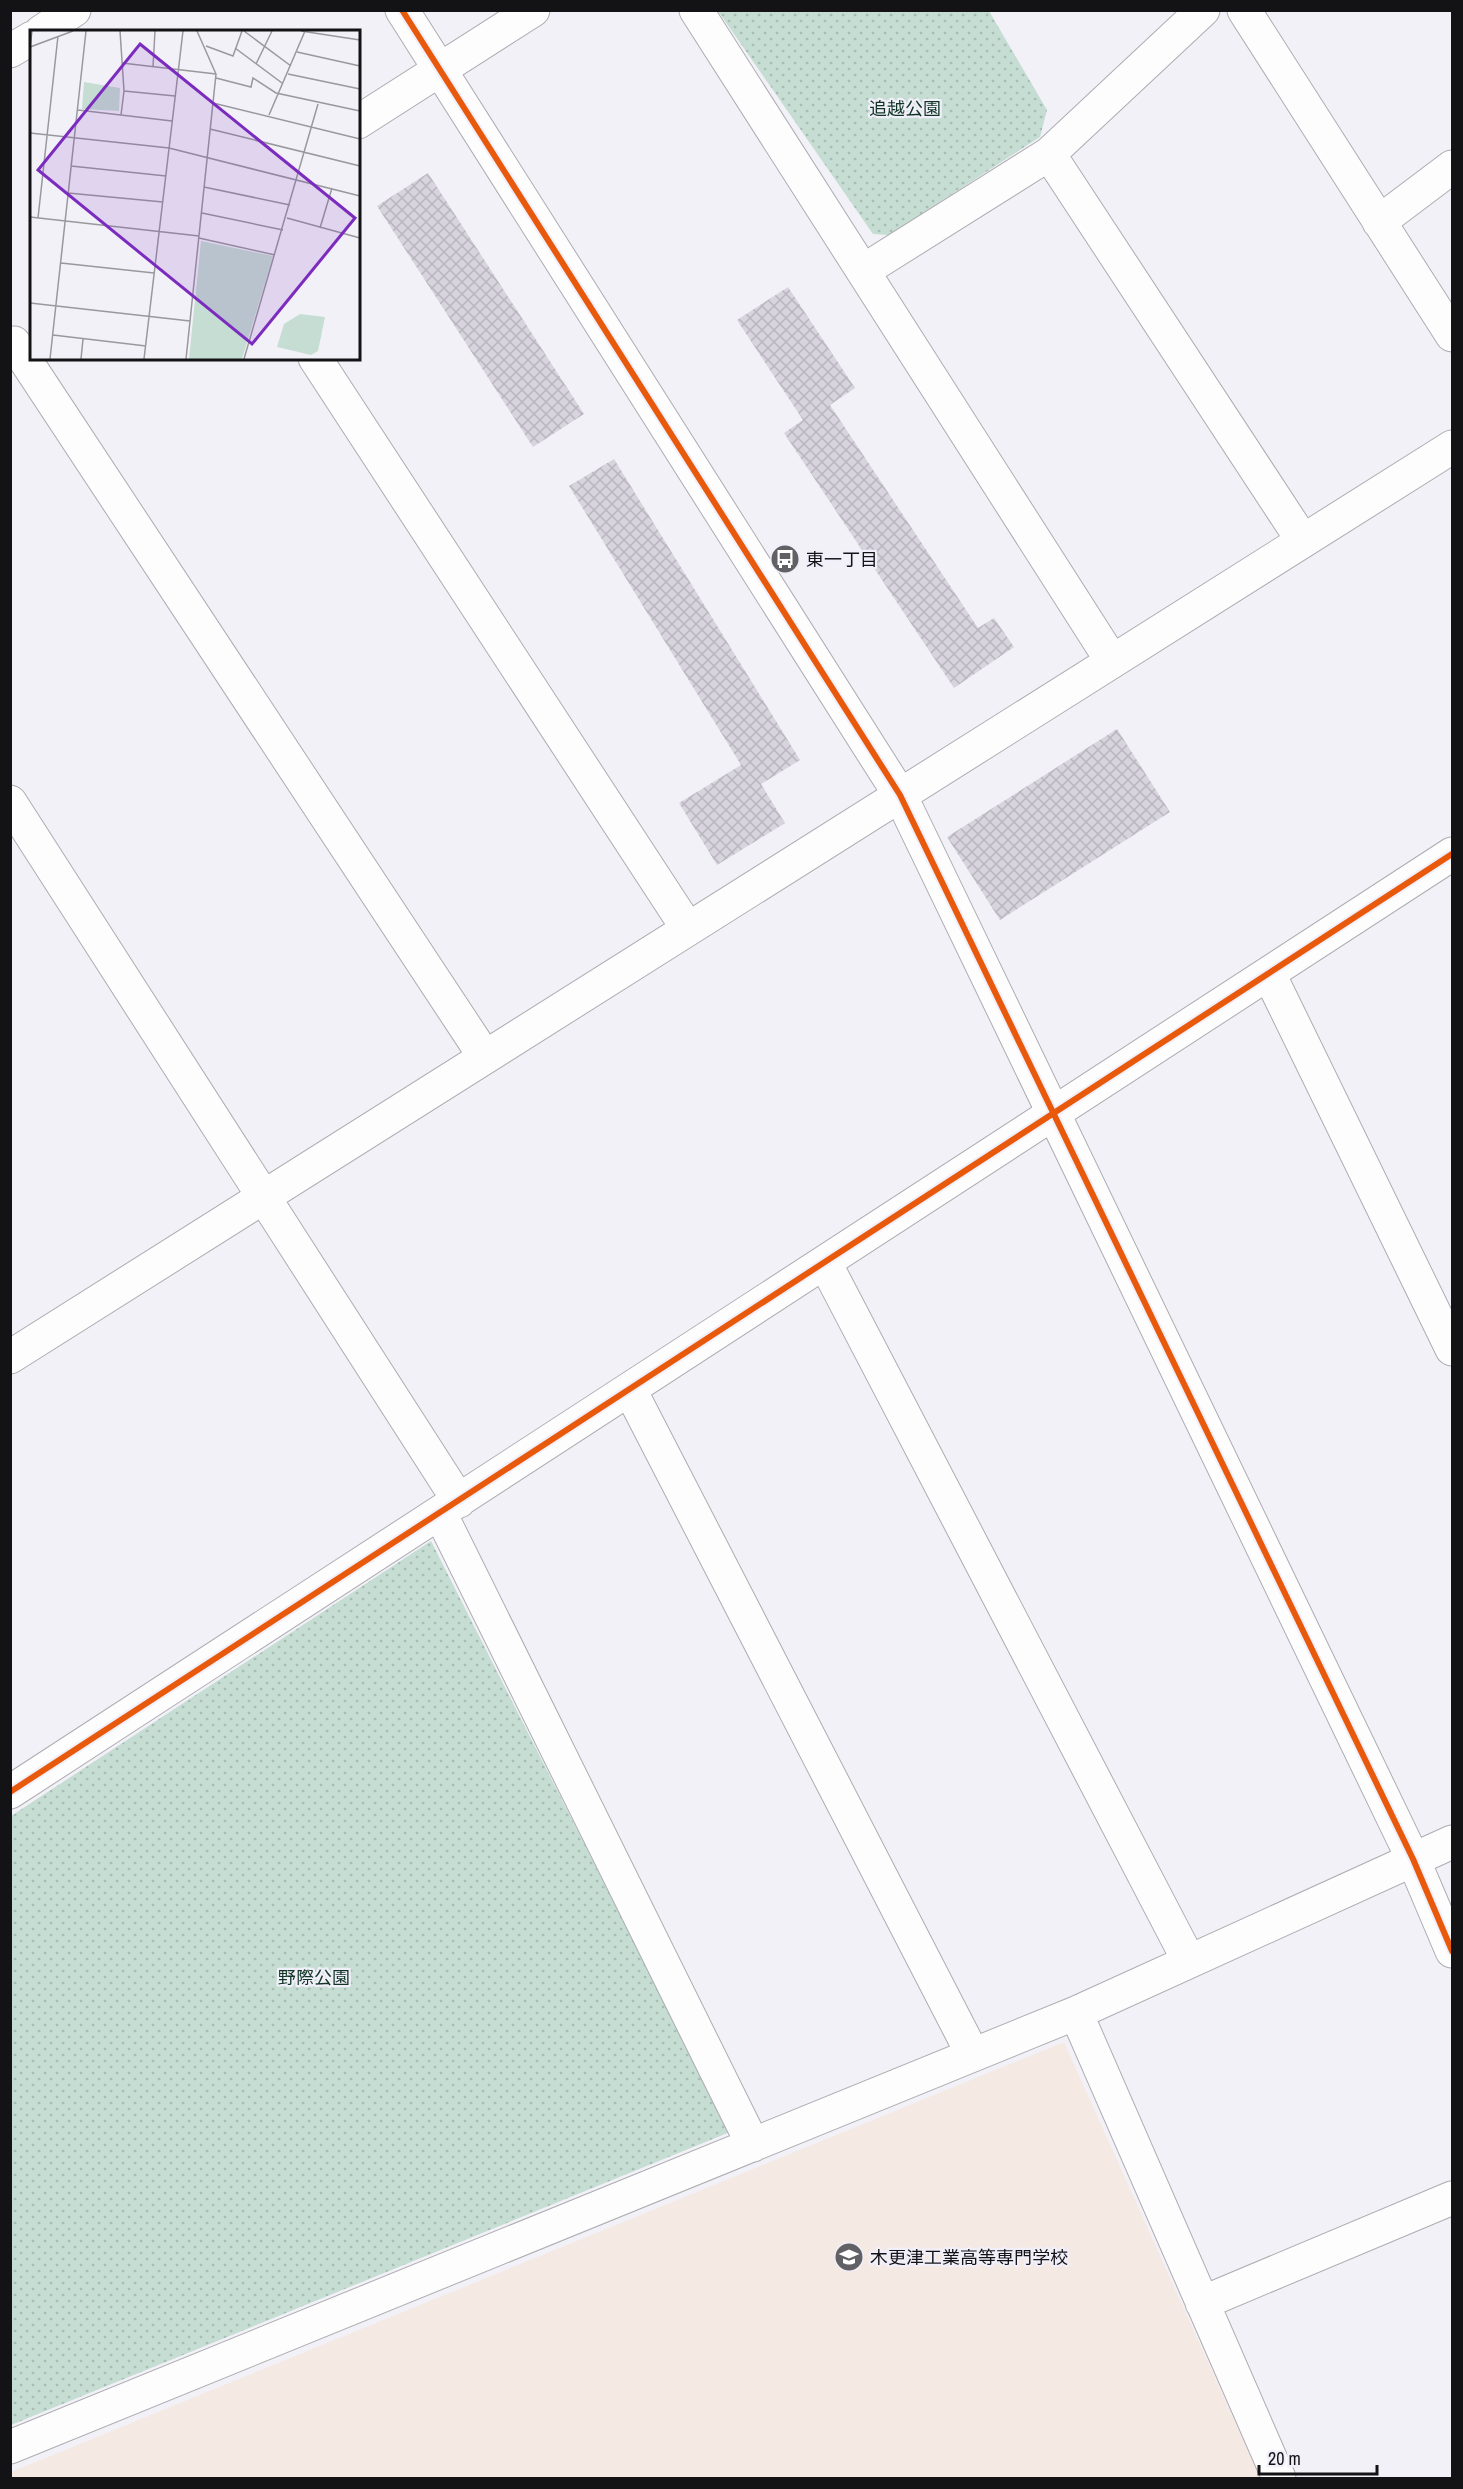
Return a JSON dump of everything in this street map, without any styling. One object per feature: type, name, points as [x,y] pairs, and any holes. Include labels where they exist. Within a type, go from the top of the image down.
[{"type":"street","points":[[44,30],[74,10]]},
{"type":"street","points":[[402,10],[900,795],[1413,1859],[1452,1951]]},
{"type":"street","points":[[360,121],[533,10]]},
{"type":"street","points":[[696,10],[1112,661]]},
{"type":"street","points":[[863,271],[1049,154],[1203,10]]},
{"type":"street","points":[[1244,10],[1452,335]]},
{"type":"street","points":[[10,51],[30,39]]},
{"type":"street","points":[[1049,154],[1303,541]]},
{"type":"street","points":[[1380,222],[1452,167]]},
{"type":"street","points":[[19,340],[30,357]]},
{"type":"street","points":[[32,360],[484,1058]]},
{"type":"street","points":[[316,360],[688,929]]},
{"type":"street","points":[[10,1357],[1452,447]]},
{"type":"street","points":[[10,802],[264,1197],[449,1507],[753,2145]]},
{"type":"street","points":[[10,1792],[1452,854]]},
{"type":"street","points":[[1269,974],[1452,1349]]},
{"type":"street","points":[[825,1263],[1189,1961]]},
{"type":"street","points":[[630,1390],[972,2055]]},
{"type":"street","points":[[10,2447],[1076,2013],[1452,1842]]},
{"type":"street","points":[[1076,2013],[1279,2478]]},
{"type":"street","points":[[1202,2303],[1452,2198]]},
{"type":"shaded area","name":"木更津工業高等専門学校","points":[[1064,2042],[1260,2478],[11,2478],[11,2472]]},
{"type":"green space","name":"追越公園","points":[[718,11],[989,11],[1047,110],[1040,137],[889,235],[873,234]]},
{"type":"green space","name":"野際公園","points":[[431,1541],[730,2132],[11,2425],[11,1816]]},
{"type":"building","points":[[428,173],[584,414],[533,447],[377,206]]},
{"type":"building","points":[[788,287],[855,388],[830,405],[978,628],[994,618],[1014,647],[954,688],[784,433],[803,420],[737,320]]},
{"type":"building","points":[[614,459],[800,760],[761,784],[785,823],[717,865],[679,803],[741,765],[569,486]]},
{"type":"building","points":[[1117,729],[1170,812],[1000,920],[947,837]]},
{"type":"cycle path","points":[[402,10],[900,795],[1413,1859],[1452,1951]]},
{"type":"cycle path","points":[[10,1792],[1452,854]]},
{"type":"place","name":"東一丁目","points":[[785,559]]},
{"type":"place","name":"木更津工業高等専門学校","points":[[849,2257]]}]
